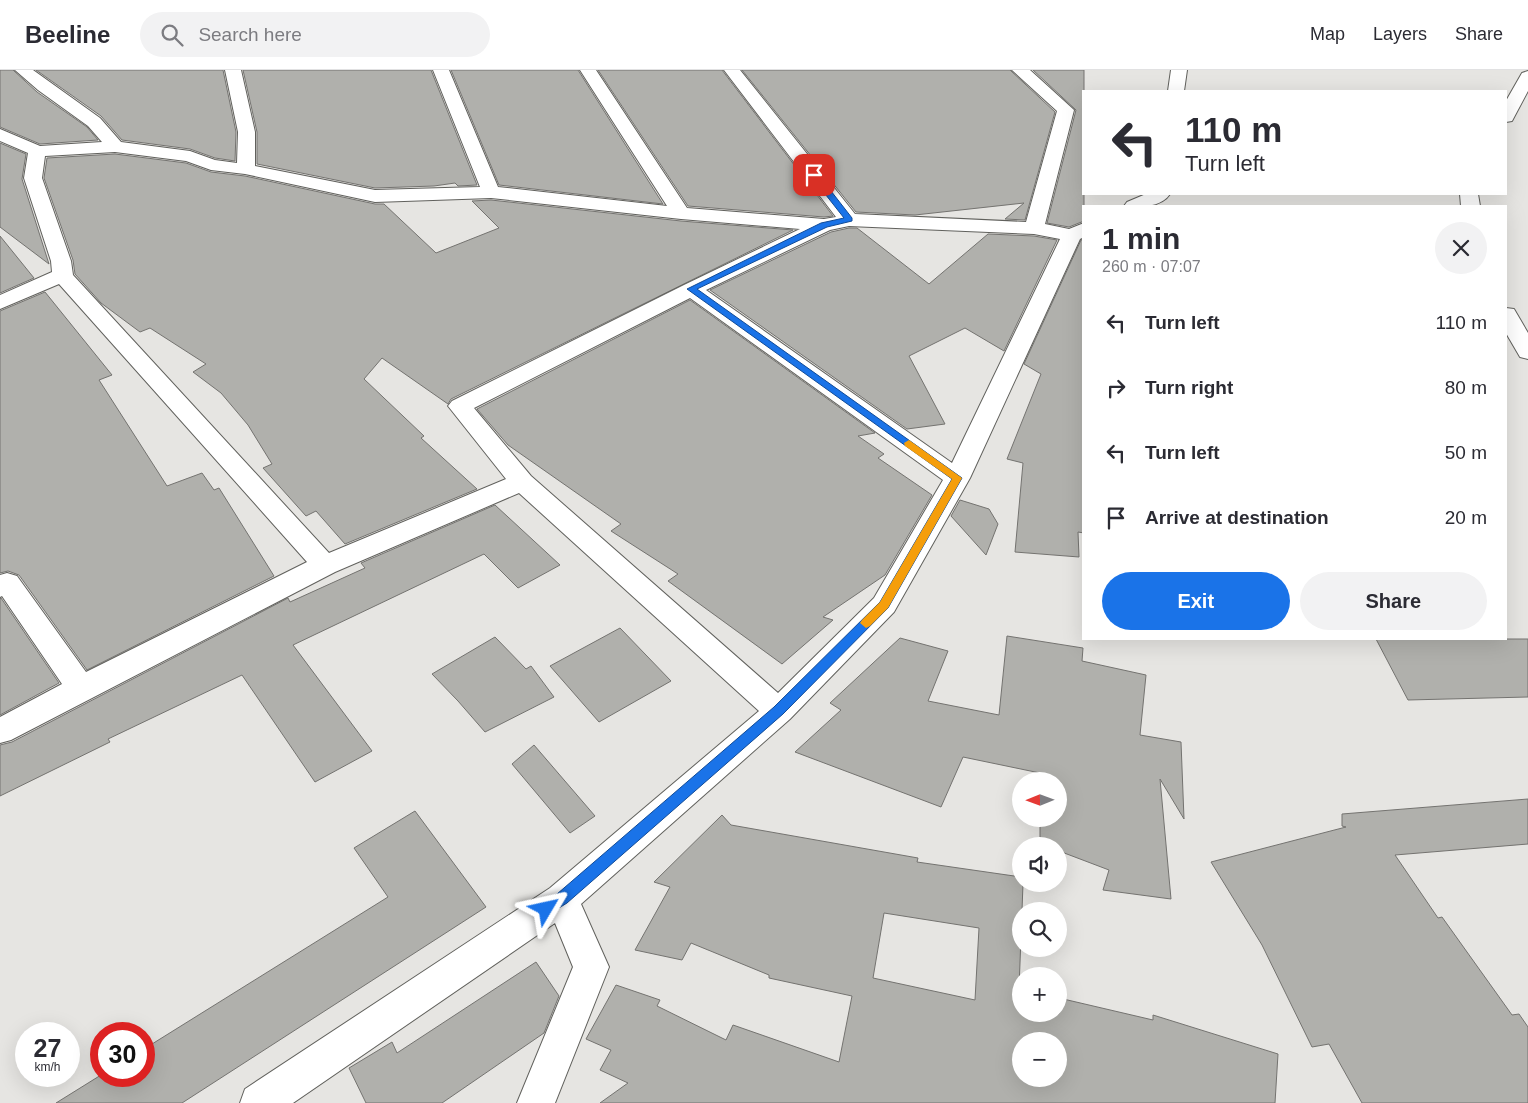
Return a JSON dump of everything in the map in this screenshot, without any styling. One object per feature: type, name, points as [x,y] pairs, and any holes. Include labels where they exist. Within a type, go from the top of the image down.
[{"type":"street","points":[[23,70],[94,122],[115,147]]},
{"type":"street","points":[[233,70],[247,142],[248,155],[245,170]]},
{"type":"street","points":[[441,70],[491,192]]},
{"type":"street","points":[[588,70],[681,213]]},
{"type":"street","points":[[732,70],[849,220]]},
{"type":"street","points":[[1020,70],[1066,110],[1034,228]]},
{"type":"street","points":[[1176,90],[1179,70]]},
{"type":"street","points":[[1507,115],[1528,76]]},
{"type":"street","points":[[0,134],[37,151],[115,147],[190,156],[211,166],[245,170],[375,196],[491,192],[681,213],[824,225]]},
{"type":"street","points":[[37,151],[33,178],[61,261],[63,275],[78,294],[325,564]]},
{"type":"street","points":[[1136,205],[1159,195]]},
{"type":"street","points":[[259,1103],[562,898],[779,711],[884,605],[957,478],[1078,232],[1034,228],[849,220],[824,225],[691,289],[460,406],[522,482],[779,711]]},
{"type":"street","points":[[0,303],[63,275]]},
{"type":"street","points":[[691,289],[957,478]]},
{"type":"street","points":[[1507,316],[1528,352]]},
{"type":"street","points":[[0,731],[325,564],[522,482]]},
{"type":"street","points":[[0,587],[8,583],[81,688]]},
{"type":"street","points":[[536,1103],[591,967],[562,898]]},
{"type":"building","points":[[0,70],[13,70],[37,92],[87,127],[98,140],[40,144],[0,127]]},
{"type":"building","points":[[36,70],[223,70],[236,132],[235,161],[215,158],[190,149],[122,140],[101,116]]},
{"type":"building","points":[[243,70],[431,70],[477,185],[458,186],[455,183],[434,186],[375,188],[257,164],[257,132]]},
{"type":"building","points":[[451,70],[578,70],[663,204],[499,185]]},
{"type":"building","points":[[598,70],[722,70],[833,216],[824,217],[688,206]]},
{"type":"building","points":[[742,70],[1010,70],[1055,112],[1025,220],[1005,219],[1024,203],[915,215],[856,212]]},
{"type":"building","points":[[1033,70],[1084,70],[1084,90],[1082,90],[1082,195],[1084,195],[1084,205],[1082,205],[1082,222],[1069,227],[1047,223],[1076,110]]},
{"type":"building","points":[[0,143],[26,154],[22,179],[49,264],[0,227]]},
{"type":"building","points":[[115,154],[186,163],[211,172],[245,176],[375,204],[384,204],[436,253],[499,228],[472,201],[491,200],[681,221],[793,230],[451,399],[448,404],[382,358],[364,379],[424,436],[421,438],[477,489],[345,544],[316,511],[306,516],[263,468],[272,464],[248,425],[221,393],[193,372],[206,364],[150,328],[140,332],[101,303],[75,274],[73,260],[44,178],[47,158]]},
{"type":"building","points":[[857,228],[929,284],[988,234],[1034,236],[1057,240],[1004,351],[965,328],[909,356],[945,424],[907,429],[710,290],[831,232]]},
{"type":"building","points":[[0,236],[34,278],[0,293]]},
{"type":"building","points":[[1081,240],[1082,533],[1078,532],[1079,557],[1015,552],[1023,463],[1007,459],[1041,374],[1024,364]]},
{"type":"building","points":[[45,292],[112,375],[99,380],[167,486],[202,473],[214,490],[219,488],[274,576],[87,670],[19,575],[8,571],[0,573],[0,311]]},
{"type":"building","points":[[690,300],[875,433],[858,436],[884,454],[878,458],[932,495],[885,575],[823,617],[833,620],[782,664],[668,581],[678,574],[611,531],[621,524],[508,445],[477,409]]},
{"type":"building","points":[[960,500],[989,509],[998,524],[986,555],[951,516]]},
{"type":"building","points":[[495,505],[560,565],[518,588],[484,554],[293,645],[372,751],[315,782],[242,675],[108,739],[110,742],[0,796],[0,745],[12,742],[288,598],[290,602],[365,568],[361,563]]},
{"type":"building","points":[[0,599],[59,683],[0,715]]},
{"type":"building","points":[[620,628],[671,681],[599,722],[550,666]]},
{"type":"building","points":[[1007,636],[1083,648],[1082,661],[1146,675],[1140,735],[1181,742],[1184,819],[1160,779],[1171,899],[1103,890],[1109,870],[1067,854],[1067,837],[1040,837],[1040,828],[1068,828],[1068,772],[1035,772],[963,757],[941,807],[795,752],[841,710],[830,703],[900,638],[948,651],[928,701],[999,715]]},
{"type":"building","points":[[495,637],[526,669],[531,666],[554,697],[485,732],[432,674]]},
{"type":"building","points":[[1528,639],[1528,697],[1408,700],[1377,640]]},
{"type":"building","points":[[534,745],[595,816],[570,833],[512,764]]},
{"type":"building","points":[[1528,799],[1528,844],[1395,855],[1438,918],[1442,917],[1512,1015],[1519,1014],[1528,1027],[1528,1103],[1362,1103],[1329,1044],[1312,1047],[1262,945],[1211,862],[1346,827],[1342,826],[1342,814]]},
{"type":"building","points":[[415,811],[486,907],[182,1103],[56,1103],[90,1082],[90,1087],[155,1087],[155,1042],[388,897],[354,848]]},
{"type":"building","points":[[722,815],[731,825],[918,858],[917,862],[1012,876],[1012,892],[1023,892],[1022,902],[1012,902],[1012,957],[1020,957],[1020,967],[1012,967],[1012,1022],[1067,1022],[1067,1000],[1153,1020],[1153,1015],[1278,1054],[1275,1103],[600,1103],[628,1083],[600,1070],[611,1050],[586,1039],[616,985],[660,1000],[657,1006],[726,1040],[733,1025],[839,1062],[852,996],[769,978],[769,975],[691,943],[682,960],[635,950],[670,887],[654,882]],"holes":[[[884,913],[979,928],[975,1000],[873,978]]]},
{"type":"building","points":[[536,962],[559,996],[544,1033],[442,1103],[366,1103],[349,1068],[392,1042],[397,1053]]},
{"type":"slow traffic","points":[[866,623],[884,605],[957,478],[909,443]]},
{"type":"route","points":[[546,909],[562,898],[779,711],[884,605],[957,478],[691,289],[824,225],[849,220],[814,175]]}]
